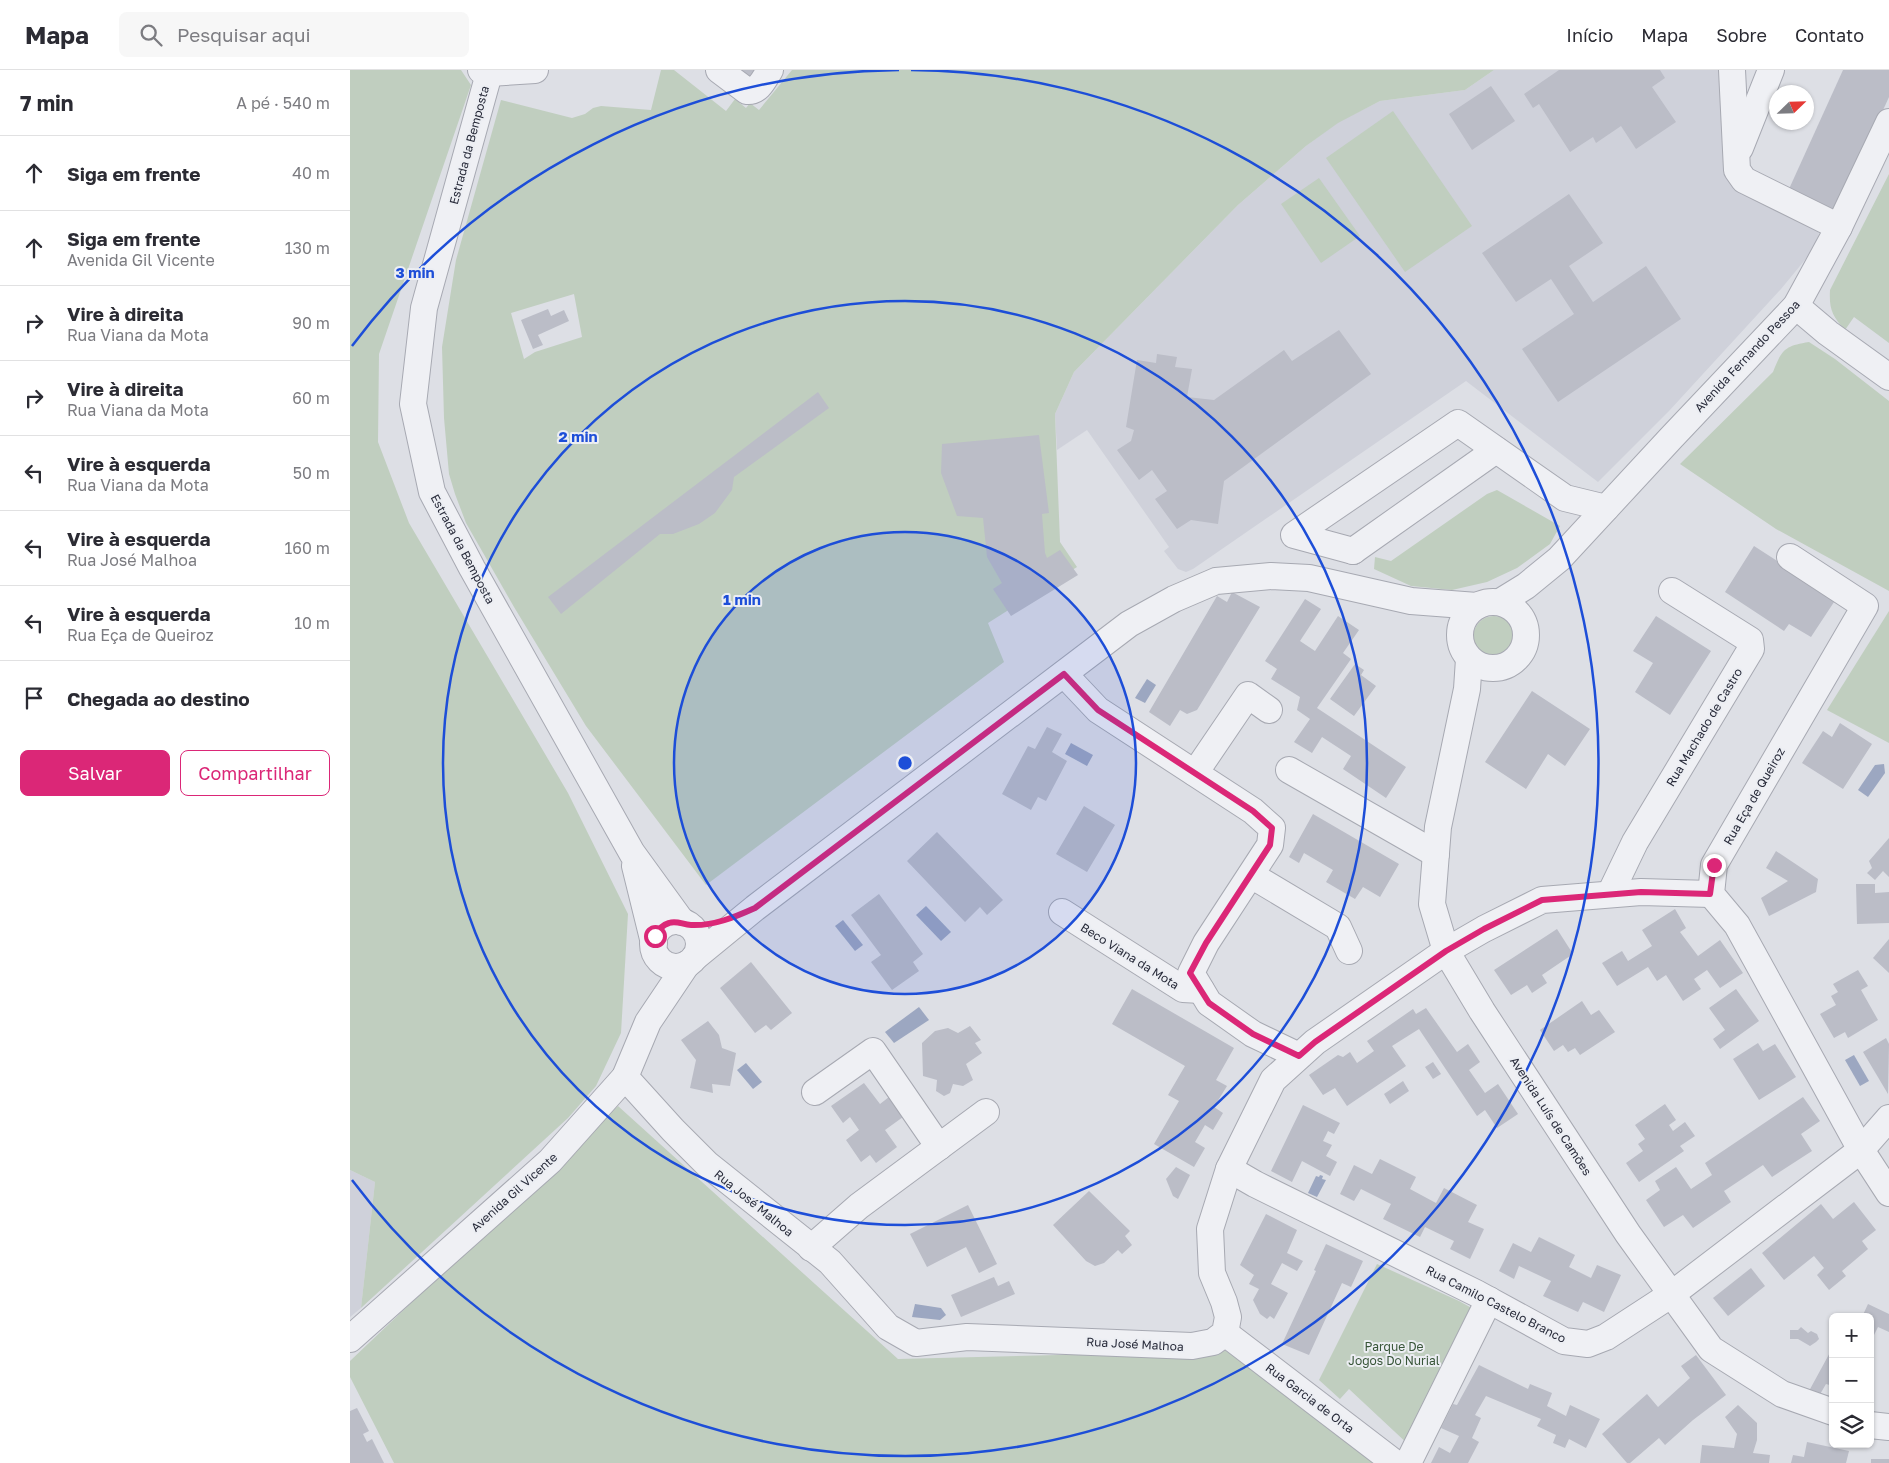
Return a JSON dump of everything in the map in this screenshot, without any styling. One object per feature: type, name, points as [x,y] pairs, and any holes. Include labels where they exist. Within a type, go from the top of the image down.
[{"type":"street","points":[[487,71],[535,70]]},
{"type":"street","points":[[719,70],[751,92],[756,89],[770,70]]},
{"type":"street","points":[[1732,70],[1737,170],[1744,180],[1839,227]]},
{"type":"street","points":[[1737,156],[1771,70]]},
{"type":"street","name":"Estrada da Bemposta","points":[[487,71],[424,308],[413,404],[432,492],[472,568],[632,853]]},
{"type":"street","name":"Avenida Fernando Pessoa","points":[[1559,559],[1796,306],[1839,227],[1889,122]]},
{"type":"street","points":[[1796,306],[1828,333],[1889,377]]},
{"type":"street","points":[[1352,551],[1294,535],[1458,423],[1565,498],[1606,508]]},
{"type":"street","points":[[1352,551],[1496,450]]},
{"type":"street","points":[[1352,551],[1357,590]]},
{"type":"street","name":"Rua Eça de Queiroz","points":[[1710,894],[1714,865],[1865,606],[1790,557]]},
{"type":"street","points":[[1559,559],[1542,585],[1526,626],[1527,637],[1524,648],[1514,661],[1499,668],[1488,668],[1478,665],[1469,659],[1463,649],[1460,638],[1461,626],[1470,611],[1526,586],[1559,559]]},
{"type":"street","points":[[632,853],[655,949],[666,964],[673,967],[690,961],[755,908],[1142,616],[1174,599],[1216,581],[1271,576],[1310,578],[1411,601],[1509,605],[1516,611],[1526,626]]},
{"type":"street","name":"Rua Machado de Castro","points":[[1610,894],[1635,842],[1751,649],[1750,640],[1672,591]]},
{"type":"street","points":[[1411,601],[1461,626]]},
{"type":"street","points":[[1459,730],[1467,689],[1469,659]]},
{"type":"street","points":[[1459,730],[1485,685],[1499,668]]},
{"type":"street","points":[[1064,674],[1098,710],[1253,811],[1272,828],[1270,845],[1206,943],[1190,973],[1209,1003],[1253,1034],[1299,1056]]},
{"type":"street","points":[[1195,774],[1248,695],[1269,710]]},
{"type":"street","name":"Avenida Luís de Camões","points":[[1459,730],[1438,827],[1432,904],[1446,951],[1482,1011],[1628,1234],[1711,1349],[1782,1394],[1829,1411]]},
{"type":"street","points":[[1290,770],[1436,854]]},
{"type":"street","points":[[632,853],[685,924],[698,937],[698,952],[648,1022]]},
{"type":"street","points":[[1251,875],[1338,927],[1348,951]]},
{"type":"street","points":[[1224,1333],[1228,1317],[1212,1273],[1210,1229],[1228,1169],[1273,1080],[1315,1042],[1446,951],[1484,929],[1542,900],[1641,892],[1710,894],[1737,925],[1861,1150],[1889,1193]]},
{"type":"street","points":[[648,1022],[655,936],[663,926],[669,923],[716,922],[755,908]]},
{"type":"street","name":"Beco Viana da Mota","points":[[1062,912],[1183,989],[1201,990]]},
{"type":"street","name":"Avenida Gil Vicente","points":[[350,1339],[550,1161],[625,1077],[648,1022]]},
{"type":"street","points":[[815,1092],[873,1051],[939,1147]]},
{"type":"street","name":"Rua José Malhoa","points":[[625,1077],[707,1164],[810,1248],[830,1262],[888,1327],[916,1342],[967,1336],[1192,1346],[1213,1342],[1224,1333]]},
{"type":"street","points":[[810,1248],[859,1206],[986,1112]]},
{"type":"street","name":"Rua Camilo Castelo Branco","points":[[1228,1169],[1489,1300],[1564,1341],[1588,1344],[1606,1337],[1672,1294],[1861,1150],[1889,1118]]},
{"type":"street","points":[[1408,1463],[1489,1300]]},
{"type":"street","name":"Rua Garcia de Orta","points":[[1224,1333],[1395,1463]]},
{"type":"street","points":[[1874,1425],[1889,1427]]},
{"type":"shaded area","points":[[1494,70],[1728,70],[1728,152],[1819,228],[1818,244],[1781,289],[1669,411],[1598,482],[1466,381],[1193,569],[1186,572],[1178,569],[1164,551],[1169,547],[1087,430],[1057,450],[1055,414],[1074,372],[1238,205],[1306,146],[1338,122],[1380,101],[1465,90]]},
{"type":"shaded area","points":[[350,1170],[375,1182],[361,1308],[350,1317]]},
{"type":"green space","points":[[350,70],[461,70],[471,85],[379,354],[378,442],[409,523],[568,793],[628,914],[621,1033],[596,1086],[568,1118],[361,1308],[375,1182],[350,1170]]},
{"type":"green space","points":[[661,70],[674,70],[726,111],[735,99],[746,108],[750,103],[759,110],[792,70],[1494,70],[1465,90],[1380,101],[1338,123],[1306,146],[1238,205],[1074,372],[1055,414],[1060,542],[1077,567],[988,623],[1004,662],[706,885],[586,726],[466,523],[449,474],[444,418],[442,347],[456,260],[501,100],[572,118],[601,106],[651,110]],"holes":[[[574,294],[582,337],[535,352],[524,359],[511,313]]]},
{"type":"green space","points":[[1393,111],[1472,226],[1405,272],[1326,158]]},
{"type":"green space","points":[[1889,174],[1889,343],[1854,317],[1845,330],[1832,312],[1830,290]]},
{"type":"green space","points":[[1319,178],[1360,236],[1321,263],[1281,204]]},
{"type":"green space","points":[[1809,342],[1835,359],[1889,401],[1889,591],[1776,529],[1680,464],[1773,372],[1785,350],[1795,345]]},
{"type":"green space","points":[[1497,490],[1560,526],[1550,544],[1517,568],[1487,582],[1452,590],[1411,586],[1374,569],[1375,557],[1391,561],[1487,494]]},
{"type":"green space","points":[[1889,611],[1889,743],[1827,710]]},
{"type":"green space","points":[[1498,616],[1506,619],[1512,625],[1515,637],[1512,649],[1506,655],[1490,658],[1482,655],[1476,649],[1473,633],[1476,625],[1482,619]]},
{"type":"green space","points":[[618,1106],[898,1359],[1226,1351],[1379,1463],[394,1463],[350,1377],[350,1361]]},
{"type":"green space","name":"Parque De Jogos Do Nurial","points":[[1377,1264],[1477,1311],[1410,1446],[1349,1389],[1340,1399],[1319,1380]]},
{"type":"water","points":[[1147,679],[1156,685],[1145,703],[1135,698]]},
{"type":"water","points":[[1071,743],[1093,755],[1087,766],[1065,754]]},
{"type":"water","points":[[1884,764],[1885,773],[1868,797],[1858,790],[1875,765]]},
{"type":"water","points":[[926,906],[951,932],[941,941],[916,915]]},
{"type":"water","points":[[843,920],[863,945],[855,951],[835,926]]},
{"type":"water","points":[[919,1007],[929,1020],[894,1043],[885,1032]]},
{"type":"water","points":[[1854,1055],[1869,1081],[1860,1086],[1845,1060]]},
{"type":"water","points":[[746,1063],[762,1082],[753,1089],[737,1070]]},
{"type":"water","points":[[1320,1175],[1323,1176],[1322,1179],[1326,1180],[1317,1197],[1308,1193],[1316,1176],[1319,1177]]},
{"type":"water","points":[[915,1304],[941,1308],[946,1315],[940,1320],[912,1317]]},
{"type":"building","points":[[731,70],[759,70],[749,83]]},
{"type":"building","points":[[1559,70],[1660,70],[1665,78],[1652,87],[1676,122],[1636,149],[1621,126],[1596,143],[1593,137],[1570,152],[1539,104],[1533,108],[1524,94]]},
{"type":"building","points":[[1843,70],[1889,70],[1889,97],[1837,211],[1789,189]]},
{"type":"building","points":[[1491,86],[1515,121],[1472,150],[1449,114]]},
{"type":"building","points":[[1569,194],[1603,243],[1569,266],[1593,302],[1646,266],[1681,319],[1558,402],[1522,349],[1574,314],[1551,279],[1516,302],[1482,253]]},
{"type":"building","points":[[548,309],[551,316],[564,310],[569,321],[538,335],[543,345],[533,349],[521,320]]},
{"type":"building","points":[[1339,330],[1371,374],[1224,481],[1218,524],[1191,520],[1177,529],[1155,499],[1167,491],[1152,470],[1139,480],[1117,450],[1131,441],[1134,430],[1126,427],[1137,360],[1156,363],[1157,354],[1177,357],[1175,367],[1192,369],[1187,397],[1214,400],[1284,350],[1292,361]]},
{"type":"building","points":[[818,392],[829,408],[734,477],[732,490],[715,513],[699,524],[673,534],[660,534],[561,614],[548,597]]},
{"type":"building","points":[[1039,435],[1049,513],[1042,514],[1045,553],[1047,558],[1060,550],[1078,575],[1011,616],[993,589],[1002,583],[987,557],[983,518],[957,516],[941,473],[942,444]]},
{"type":"building","points":[[1754,546],[1836,599],[1811,637],[1789,624],[1784,631],[1725,592]]},
{"type":"building","points":[[1232,592],[1260,607],[1197,710],[1187,714],[1180,710],[1170,726],[1149,712],[1217,596],[1227,602]]},
{"type":"building","points":[[1305,599],[1321,609],[1300,641],[1315,651],[1338,616],[1359,630],[1343,653],[1351,659],[1317,708],[1406,767],[1386,798],[1343,769],[1351,756],[1322,737],[1312,753],[1294,742],[1310,719],[1297,710],[1300,697],[1271,679],[1277,669],[1265,661]]},
{"type":"building","points":[[1656,616],[1711,651],[1670,715],[1635,692],[1653,663],[1633,651]]},
{"type":"building","points":[[1355,664],[1364,670],[1361,675],[1376,686],[1354,716],[1330,699]]},
{"type":"building","points":[[1532,691],[1590,729],[1565,766],[1548,754],[1526,789],[1485,762]]},
{"type":"building","points":[[1840,723],[1872,744],[1843,789],[1802,763],[1823,731],[1832,737]]},
{"type":"building","points":[[1047,727],[1062,734],[1052,752],[1067,761],[1046,801],[1038,797],[1031,810],[1002,794],[1028,746],[1035,749]]},
{"type":"building","points":[[1084,806],[1115,825],[1087,872],[1056,854]]},
{"type":"building","points":[[1313,814],[1399,864],[1380,897],[1363,887],[1355,899],[1326,882],[1333,870],[1304,853],[1299,863],[1289,857]]},
{"type":"building","points":[[937,832],[1003,900],[987,915],[980,907],[965,922],[907,861]]},
{"type":"building","points":[[1889,838],[1889,877],[1883,871],[1875,880],[1867,873],[1872,868],[1869,861]]},
{"type":"building","points":[[1776,851],[1818,879],[1816,892],[1769,916],[1761,898],[1788,881],[1766,868]]},
{"type":"building","points":[[1856,884],[1875,884],[1875,893],[1889,892],[1889,923],[1857,924]]},
{"type":"building","points":[[879,894],[923,954],[913,962],[919,971],[892,990],[871,962],[881,955],[851,915]]},
{"type":"building","points":[[1675,909],[1686,928],[1680,932],[1698,956],[1720,940],[1743,973],[1720,988],[1707,970],[1694,979],[1701,989],[1683,1001],[1666,975],[1657,981],[1648,967],[1617,986],[1602,963],[1622,951],[1628,961],[1652,946],[1642,930]]},
{"type":"building","points":[[1557,929],[1573,954],[1542,975],[1547,983],[1532,993],[1527,985],[1511,995],[1494,970]]},
{"type":"building","points":[[1889,939],[1889,973],[1873,958]]},
{"type":"building","points":[[751,962],[792,1013],[771,1030],[766,1025],[755,1033],[720,988]]},
{"type":"building","points":[[1858,970],[1868,986],[1861,990],[1878,1020],[1848,1038],[1845,1032],[1834,1038],[1820,1014],[1836,1005],[1831,996],[1838,992],[1833,984]]},
{"type":"building","points":[[1132,989],[1234,1048],[1216,1080],[1227,1086],[1214,1107],[1223,1113],[1213,1130],[1205,1125],[1195,1142],[1205,1148],[1194,1167],[1154,1144],[1179,1101],[1168,1095],[1185,1066],[1112,1024]]},
{"type":"building","points":[[1736,989],[1759,1021],[1720,1049],[1713,1039],[1725,1030],[1709,1008]]},
{"type":"building","points":[[1582,1001],[1591,1015],[1599,1010],[1615,1032],[1580,1055],[1575,1048],[1568,1052],[1563,1045],[1554,1051],[1540,1030]]},
{"type":"building","points":[[1426,1008],[1457,1052],[1468,1044],[1480,1062],[1469,1070],[1485,1093],[1498,1084],[1518,1114],[1497,1128],[1485,1110],[1477,1116],[1419,1029],[1392,1046],[1406,1066],[1347,1106],[1335,1088],[1323,1095],[1309,1075],[1338,1055],[1343,1057],[1350,1052],[1357,1063],[1374,1051],[1367,1041],[1413,1009],[1416,1014]]},
{"type":"building","points":[[708,1021],[719,1035],[722,1048],[736,1053],[730,1086],[712,1084],[713,1093],[690,1088],[696,1060],[681,1040]]},
{"type":"building","points":[[970,1026],[981,1040],[975,1043],[982,1053],[966,1064],[973,1080],[963,1086],[953,1084],[950,1093],[944,1096],[936,1091],[937,1080],[923,1076],[922,1043],[935,1031],[948,1028],[958,1033]]},
{"type":"building","points":[[1886,1038],[1889,1044],[1888,1094],[1863,1052]]},
{"type":"building","points":[[1758,1043],[1763,1051],[1775,1044],[1796,1077],[1759,1100],[1733,1059]]},
{"type":"building","points":[[1433,1062],[1441,1074],[1433,1079],[1425,1067]]},
{"type":"building","points":[[1403,1081],[1409,1091],[1390,1104],[1384,1094]]},
{"type":"building","points":[[864,1083],[880,1104],[889,1097],[903,1117],[885,1130],[897,1147],[876,1163],[870,1155],[861,1162],[846,1140],[859,1130],[850,1117],[843,1123],[831,1106]]},
{"type":"building","points":[[1803,1097],[1820,1121],[1801,1134],[1812,1151],[1772,1177],[1763,1165],[1724,1191],[1731,1202],[1693,1228],[1683,1215],[1664,1227],[1646,1200],[1660,1190],[1655,1181],[1676,1167],[1691,1189],[1712,1175],[1705,1163]]},
{"type":"building","points":[[1665,1104],[1676,1120],[1669,1125],[1673,1131],[1685,1122],[1695,1136],[1680,1146],[1684,1151],[1639,1182],[1626,1163],[1643,1151],[1638,1144],[1645,1139],[1635,1125]]},
{"type":"building","points":[[1303,1105],[1340,1123],[1334,1134],[1328,1131],[1323,1141],[1332,1145],[1326,1156],[1337,1162],[1330,1176],[1302,1161],[1292,1182],[1271,1171]]},
{"type":"building","points":[[1380,1159],[1416,1177],[1410,1189],[1436,1203],[1444,1188],[1477,1205],[1468,1222],[1484,1229],[1470,1259],[1450,1249],[1454,1241],[1425,1227],[1420,1237],[1383,1219],[1391,1204],[1361,1189],[1354,1201],[1340,1194],[1354,1165],[1372,1174]]},
{"type":"building","points":[[1176,1167],[1190,1175],[1178,1199],[1173,1196],[1166,1179]]},
{"type":"building","points":[[1089,1191],[1130,1231],[1125,1236],[1132,1245],[1122,1254],[1118,1250],[1104,1263],[1095,1266],[1086,1261],[1053,1225]]},
{"type":"building","points":[[1854,1202],[1876,1230],[1862,1241],[1868,1249],[1842,1271],[1846,1276],[1829,1290],[1817,1275],[1824,1268],[1814,1256],[1784,1280],[1762,1253],[1821,1204],[1833,1219]]},
{"type":"building","points":[[968,1205],[997,1264],[979,1273],[966,1247],[927,1267],[910,1234]]},
{"type":"building","points":[[1266,1214],[1297,1230],[1287,1253],[1303,1261],[1297,1271],[1282,1263],[1271,1284],[1288,1293],[1274,1319],[1270,1316],[1267,1319],[1260,1314],[1253,1300],[1259,1289],[1249,1284],[1254,1275],[1240,1265]]},
{"type":"building","points":[[1539,1237],[1575,1255],[1569,1267],[1591,1278],[1597,1265],[1621,1275],[1604,1312],[1583,1302],[1578,1312],[1543,1296],[1551,1281],[1519,1266],[1514,1279],[1499,1271],[1513,1243],[1531,1252]]},
{"type":"building","points":[[1326,1244],[1363,1261],[1351,1287],[1342,1283],[1309,1355],[1282,1344],[1316,1271],[1314,1270]]},
{"type":"building","points":[[1751,1268],[1765,1286],[1728,1316],[1713,1298]]},
{"type":"building","points":[[994,1277],[998,1286],[1009,1281],[1015,1294],[961,1317],[951,1295]]},
{"type":"building","points":[[1868,1304],[1889,1314],[1889,1332],[1878,1327],[1874,1335],[1874,1313],[1864,1313]]},
{"type":"building","points":[[1801,1327],[1808,1333],[1811,1331],[1817,1334],[1819,1339],[1810,1346],[1798,1339],[1790,1339],[1790,1330],[1798,1330]]},
{"type":"building","points":[[1829,1354],[1829,1385],[1826,1384],[1819,1396],[1809,1391]]},
{"type":"building","points":[[1696,1355],[1726,1395],[1693,1420],[1665,1445],[1659,1438],[1630,1463],[1627,1463],[1602,1434],[1647,1394],[1658,1407],[1690,1378],[1681,1366]]},
{"type":"building","points":[[1479,1365],[1528,1389],[1530,1384],[1552,1393],[1547,1406],[1566,1416],[1570,1405],[1600,1419],[1586,1448],[1569,1439],[1565,1448],[1553,1443],[1556,1435],[1537,1426],[1541,1419],[1486,1396],[1475,1415],[1481,1418],[1472,1438],[1479,1442],[1468,1463],[1431,1463],[1439,1447],[1450,1453],[1459,1436],[1441,1428],[1453,1404],[1457,1405]]},
{"type":"building","points":[[1738,1405],[1757,1423],[1757,1440],[1753,1453],[1770,1455],[1769,1463],[1700,1463],[1702,1445],[1734,1448],[1737,1434],[1725,1417]]},
{"type":"building","points":[[357,1408],[369,1431],[363,1434],[367,1442],[372,1439],[384,1463],[350,1463],[350,1411]]},
{"type":"building","points":[[1807,1442],[1849,1451],[1846,1463],[1791,1463],[1793,1455],[1804,1457]]},
{"type":"building","points":[[1871,1459],[1889,1459],[1889,1463],[1871,1463]]},
{"type":"route","points":[[655,936],[658,930],[669,923],[705,924],[730,919],[755,908],[1064,674],[1098,710],[1253,811],[1272,828],[1270,845],[1206,943],[1190,973],[1209,1003],[1253,1034],[1299,1056],[1315,1042],[1446,951],[1484,929],[1542,900],[1641,892],[1710,894],[1714,865]]}]
